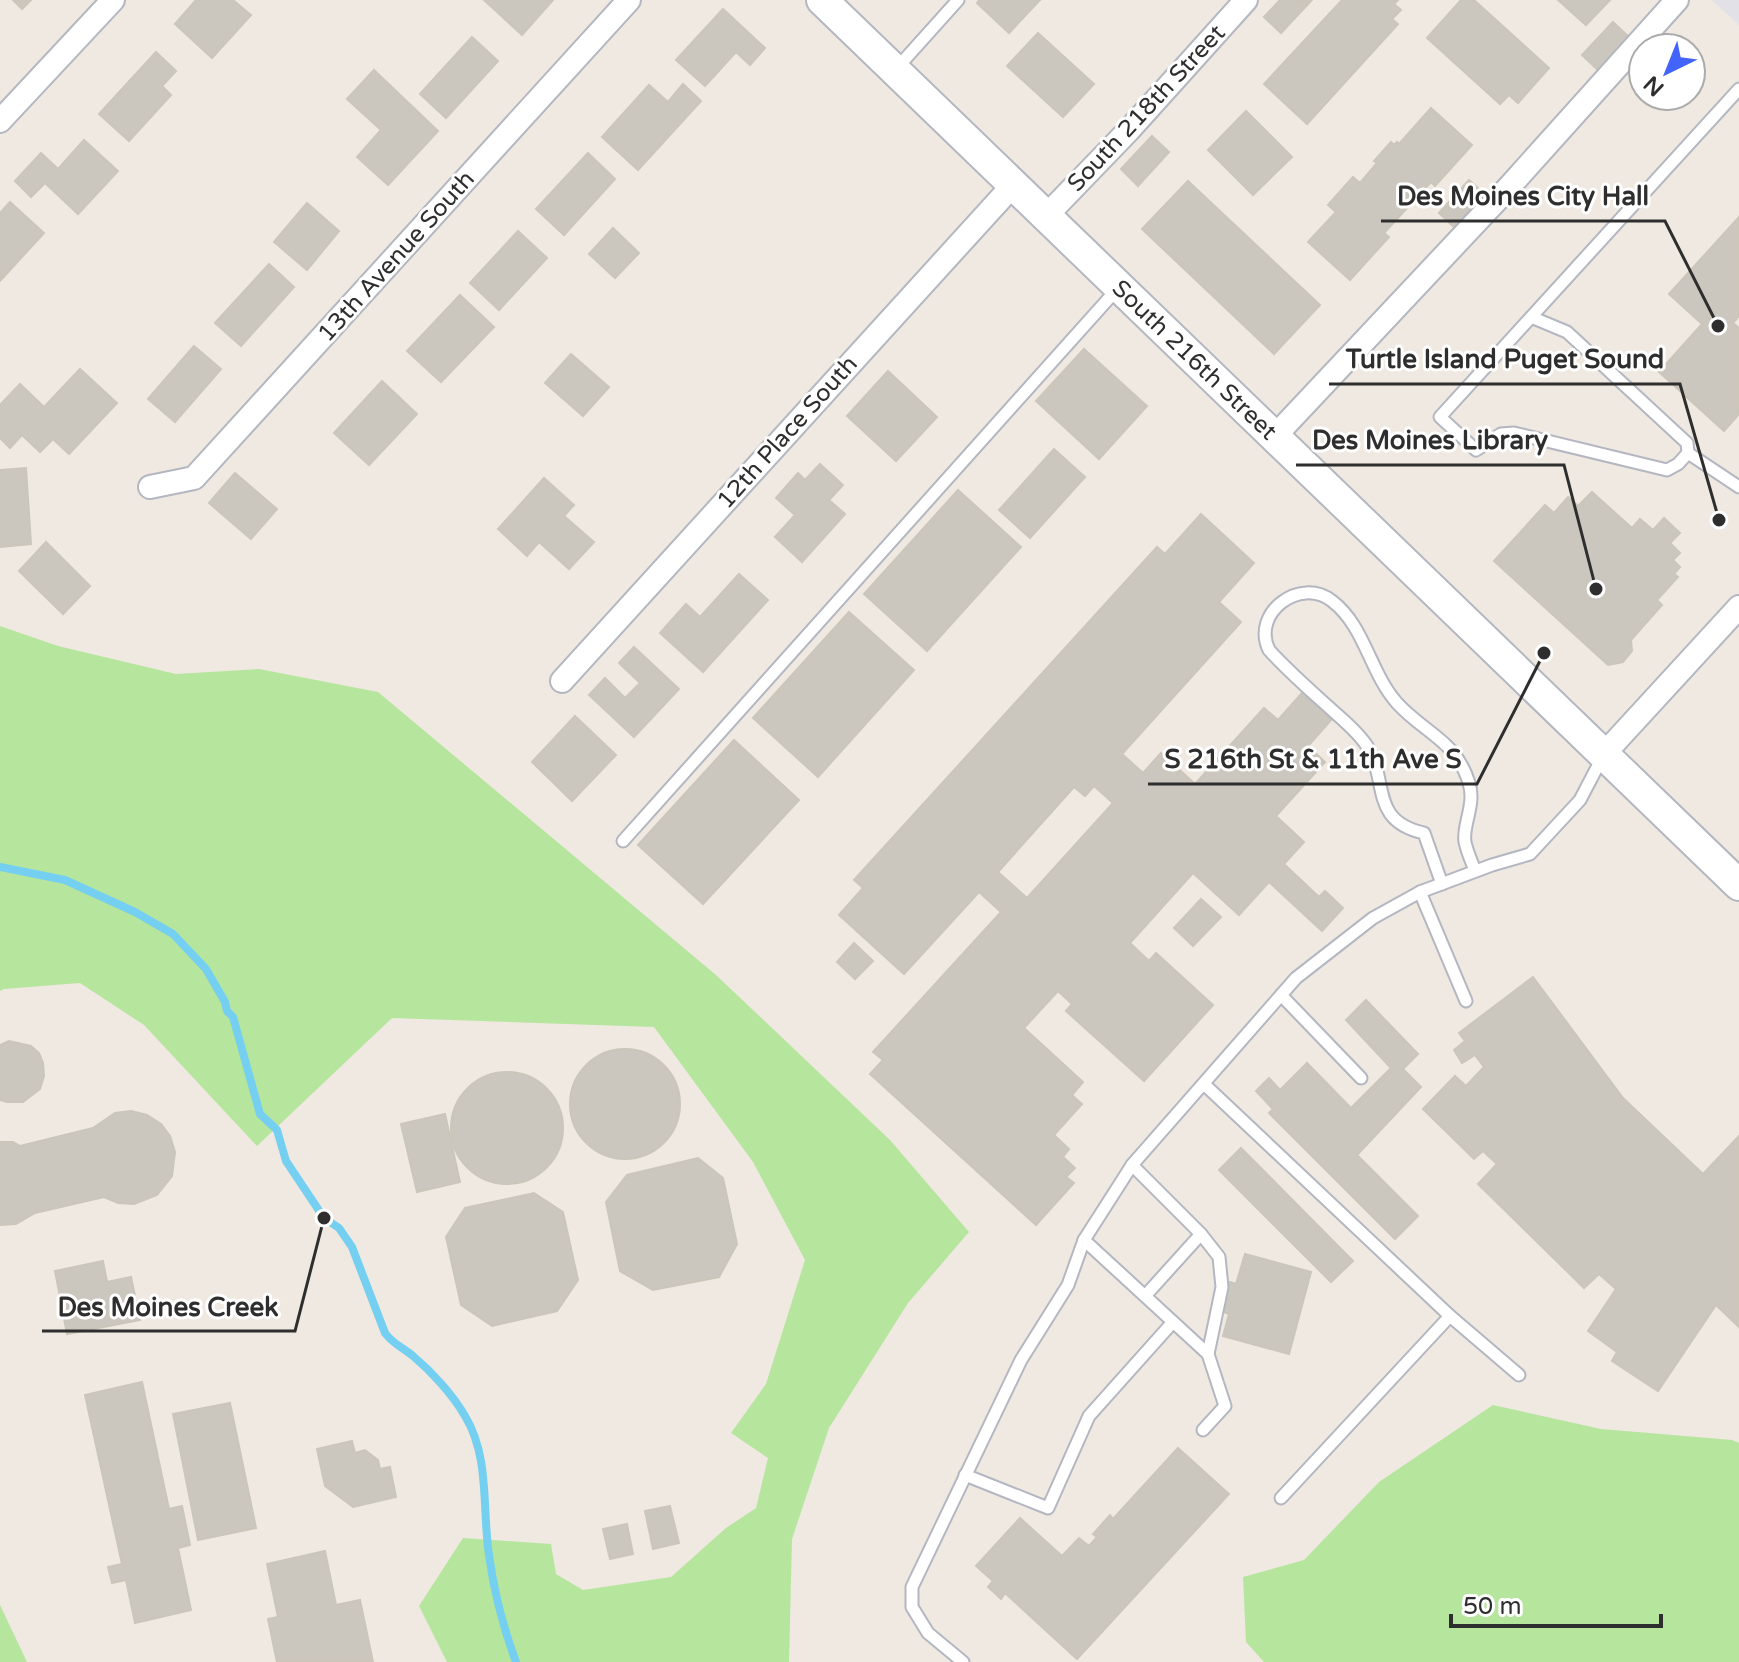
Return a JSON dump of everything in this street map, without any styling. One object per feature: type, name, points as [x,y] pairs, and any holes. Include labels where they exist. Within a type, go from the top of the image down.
[{"type":"main road","name":"South 216th Street","points":[[822,0],[1739,885]]},
{"type":"street","points":[[0,121],[113,0]]},
{"type":"street","name":"13th Avenue South","points":[[150,487],[194,478],[629,0]]},
{"type":"street","name":"South 218th Street","points":[[1046,216],[1129,130],[1246,0]]},
{"type":"street","points":[[1275,436],[1509,187],[1677,0]]},
{"type":"street","name":"12th Place South","points":[[562,681],[1014,184]]},
{"type":"street","points":[[1604,754],[1739,607]]},
{"type":"lane","points":[[895,70],[958,0]]},
{"type":"lane","points":[[1531,317],[1567,332],[1687,443],[1688,453],[1678,464],[1667,470],[1514,433],[1501,434],[1476,450],[1440,417],[1531,317],[1739,89]]},
{"type":"lane","points":[[623,841],[1120,287]]},
{"type":"lane","points":[[1688,453],[1739,487]]},
{"type":"lane","points":[[1442,884],[1424,833],[1401,824],[1385,803],[1368,748],[1354,730],[1269,650],[1264,639],[1267,619],[1280,603],[1300,593],[1316,591],[1333,601],[1352,622],[1396,702],[1458,755],[1470,785],[1471,811],[1464,840],[1475,871]]},
{"type":"lane","points":[[963,1662],[928,1633],[912,1607],[912,1587],[1021,1360],[1068,1285],[1084,1240],[1132,1165],[1296,978],[1373,918],[1420,892],[1530,854],[1580,800],[1604,754]]},
{"type":"lane","points":[[1420,892],[1466,1001]]},
{"type":"lane","points":[[1281,995],[1361,1078]]},
{"type":"lane","points":[[1205,1085],[1450,1316],[1519,1375]]},
{"type":"lane","points":[[1132,1165],[1201,1234],[1219,1257],[1222,1287],[1208,1354]]},
{"type":"lane","points":[[1145,1296],[1201,1234]]},
{"type":"lane","points":[[1084,1240],[1208,1354],[1225,1406],[1203,1430]]},
{"type":"lane","points":[[1281,1498],[1450,1316]]},
{"type":"lane","points":[[965,1475],[1048,1508],[1089,1416],[1173,1322]]},
{"type":"shaded area","points":[[1712,0],[1739,0],[1739,25]]},
{"type":"green space","points":[[0,626],[58,646],[176,674],[259,669],[378,692],[716,975],[890,1140],[969,1232],[908,1303],[829,1428],[792,1539],[789,1662],[447,1662],[419,1606],[463,1538],[551,1544],[556,1574],[583,1590],[671,1577],[726,1528],[756,1508],[768,1458],[731,1433],[766,1384],[805,1260],[753,1162],[654,1027],[392,1018],[257,1146],[144,1025],[80,983],[0,991]]},
{"type":"green space","points":[[1493,1405],[1601,1429],[1739,1443],[1739,1662],[1264,1662],[1246,1642],[1243,1577],[1304,1560],[1379,1482]]},
{"type":"green space","points":[[0,1605],[27,1662],[0,1662]]},
{"type":"building","points":[[13,0],[31,0],[22,9]]},
{"type":"building","points":[[196,0],[233,0],[251,15],[212,58],[175,24]]},
{"type":"building","points":[[484,0],[553,0],[522,35]]},
{"type":"building","points":[[979,0],[1040,0],[1009,33],[977,3]]},
{"type":"building","points":[[1280,0],[1311,1],[1281,33],[1264,17]]},
{"type":"building","points":[[1342,0],[1398,0],[1394,4],[1401,10],[1392,19],[1398,24],[1307,124],[1264,84]]},
{"type":"building","points":[[1461,0],[1474,0],[1549,68],[1518,103],[1509,95],[1500,104],[1427,38]]},
{"type":"building","points":[[1558,0],[1610,0],[1586,25]]},
{"type":"building","points":[[723,9],[765,48],[750,65],[736,52],[705,86],[676,60]]},
{"type":"building","points":[[1613,22],[1627,35],[1627,41],[1599,71],[1582,55]]},
{"type":"building","points":[[1038,33],[1094,84],[1063,117],[1007,66]]},
{"type":"building","points":[[472,37],[498,61],[446,118],[420,94]]},
{"type":"building","points":[[156,52],[176,71],[162,86],[171,95],[129,141],[99,114]]},
{"type":"building","points":[[374,70],[438,131],[388,185],[357,157],[381,130],[347,99]]},
{"type":"building","points":[[683,84],[701,101],[638,170],[602,137],[649,85],[668,102]]},
{"type":"building","points":[[1431,108],[1472,145],[1435,186],[1431,182],[1384,233],[1389,237],[1350,280],[1308,242],[1336,212],[1328,205],[1353,177],[1360,183],[1391,142],[1399,144]]},
{"type":"building","points":[[1246,111],[1292,157],[1253,195],[1208,150]]},
{"type":"building","points":[[1152,136],[1169,152],[1138,186],[1121,169]]},
{"type":"building","points":[[84,140],[118,171],[78,214],[45,183],[31,197],[15,181],[41,153],[58,169]]},
{"type":"building","points":[[588,153],[615,179],[564,235],[536,209]]},
{"type":"building","points":[[1469,180],[1487,196],[1456,229],[1439,213]]},
{"type":"building","points":[[1188,181],[1320,305],[1274,354],[1142,229]]},
{"type":"building","points":[[10,202],[44,233],[0,281],[0,213]]},
{"type":"building","points":[[307,203],[339,231],[307,270],[274,242]]},
{"type":"building","points":[[1739,217],[1739,316],[1733,323],[1739,328],[1739,414],[1724,431],[1659,372],[1702,324],[1669,294]]},
{"type":"building","points":[[613,228],[639,253],[615,278],[589,254]]},
{"type":"building","points":[[518,231],[547,258],[499,310],[470,283]]},
{"type":"building","points":[[269,264],[294,287],[241,346],[215,323]]},
{"type":"building","points":[[460,295],[494,327],[441,382],[407,351]]},
{"type":"building","points":[[194,346],[221,369],[175,422],[148,399]]},
{"type":"building","points":[[1084,349],[1147,406],[1099,459],[1036,401]]},
{"type":"building","points":[[571,354],[609,387],[583,416],[545,383]]},
{"type":"building","points":[[80,369],[117,403],[69,454],[53,439],[40,452],[22,435],[10,448],[0,438],[0,405],[20,384],[44,407]]},
{"type":"building","points":[[888,371],[937,417],[896,461],[847,416]]},
{"type":"building","points":[[382,381],[417,414],[369,465],[334,433]]},
{"type":"building","points":[[1054,449],[1085,477],[1030,538],[999,510]]},
{"type":"building","points":[[820,464],[843,485],[829,500],[845,514],[802,562],[775,537],[795,515],[776,498],[798,473],[805,480]]},
{"type":"building","points":[[26,468],[31,544],[0,547],[0,470]]},
{"type":"building","points":[[235,473],[277,509],[251,539],[209,503]]},
{"type":"building","points":[[544,478],[574,505],[564,516],[594,542],[569,569],[539,542],[527,556],[498,529]]},
{"type":"building","points":[[958,490],[1021,547],[927,651],[864,594]]},
{"type":"building","points":[[1592,492],[1632,528],[1640,519],[1653,530],[1664,518],[1680,533],[1670,543],[1680,553],[1673,560],[1680,567],[1674,574],[1678,577],[1657,600],[1662,605],[1631,640],[1632,651],[1623,662],[1608,665],[1494,561],[1545,505],[1554,513],[1568,497],[1578,506]]},
{"type":"building","points":[[1201,514],[1254,563],[1219,602],[1241,622],[1122,754],[1143,773],[1161,753],[1195,784],[1264,708],[1278,720],[1302,693],[1331,720],[1308,746],[1325,762],[1276,816],[1304,842],[1284,864],[1319,897],[1325,891],[1343,908],[1322,931],[1269,882],[1239,915],[1193,873],[1130,943],[1149,961],[1156,953],[1213,1005],[1144,1081],[1066,1011],[1072,1004],[1058,991],[1024,1028],[1083,1082],[1072,1095],[1082,1104],[1054,1135],[1069,1149],[1063,1157],[1075,1168],[1066,1177],[1074,1183],[1036,1225],[870,1074],[883,1060],[873,1052],[1001,912],[979,892],[904,974],[839,915],[863,888],[854,880],[1157,547],[1165,554]],"holes":[[[1094,786],[1113,803],[1027,898],[998,872],[1074,787],[1085,796]]]},
{"type":"building","points":[[46,542],[90,586],[63,614],[19,571]]},
{"type":"building","points":[[739,574],[768,600],[703,672],[660,633],[686,604],[700,617]]},
{"type":"building","points":[[849,612],[914,670],[818,777],[753,718]]},
{"type":"building","points":[[634,647],[679,689],[634,737],[589,695],[605,678],[625,698],[640,683],[619,663]]},
{"type":"building","points":[[575,716],[616,755],[572,801],[532,762]]},
{"type":"building","points":[[734,740],[799,800],[703,904],[638,845]]},
{"type":"building","points":[[1201,899],[1221,917],[1193,946],[1174,928]]},
{"type":"building","points":[[854,943],[873,961],[855,979],[837,962]]},
{"type":"building","points":[[1533,977],[1623,1098],[1703,1174],[1739,1136],[1739,1327],[1716,1305],[1658,1391],[1612,1361],[1617,1352],[1588,1331],[1616,1289],[1599,1274],[1584,1288],[1478,1184],[1497,1164],[1483,1151],[1474,1159],[1423,1109],[1455,1076],[1466,1086],[1484,1067],[1475,1055],[1462,1063],[1454,1050],[1465,1041],[1459,1033]]},
{"type":"building","points":[[1366,1000],[1418,1054],[1403,1069],[1421,1087],[1357,1155],[1418,1216],[1395,1239],[1269,1113],[1273,1109],[1256,1091],[1269,1078],[1280,1090],[1307,1063],[1351,1108],[1391,1068],[1346,1020]]},
{"type":"building","points":[[9,1041],[31,1046],[39,1053],[43,1063],[44,1076],[40,1089],[23,1102],[0,1100],[0,1045]]},
{"type":"building","points":[[625,1049],[646,1054],[664,1065],[675,1083],[680,1104],[675,1125],[664,1143],[646,1154],[625,1159],[604,1154],[586,1143],[575,1125],[570,1104],[575,1083],[586,1065],[604,1054]]},
{"type":"building","points":[[507,1072],[528,1076],[546,1089],[559,1107],[563,1128],[559,1149],[546,1167],[528,1180],[507,1184],[486,1180],[468,1167],[455,1149],[451,1128],[455,1107],[468,1089],[486,1076]]},
{"type":"building","points":[[131,1111],[147,1115],[161,1124],[170,1136],[175,1152],[172,1176],[157,1195],[134,1204],[118,1203],[104,1197],[35,1213],[16,1224],[0,1225],[0,1142],[13,1142],[20,1146],[93,1128],[115,1113]]},
{"type":"building","points":[[445,1114],[460,1182],[417,1192],[401,1124]]},
{"type":"building","points":[[1241,1148],[1353,1261],[1331,1282],[1219,1170]]},
{"type":"building","points":[[698,1158],[723,1178],[737,1244],[719,1277],[653,1290],[620,1271],[606,1202],[627,1175]]},
{"type":"building","points":[[534,1193],[563,1212],[578,1280],[557,1311],[492,1326],[461,1305],[446,1237],[465,1208]]},
{"type":"building","points":[[1245,1254],[1311,1272],[1289,1354],[1223,1336],[1229,1314],[1221,1311],[1230,1282],[1236,1284]]},
{"type":"building","points":[[103,1261],[107,1282],[131,1277],[140,1320],[67,1334],[55,1271]]},
{"type":"building","points":[[142,1382],[169,1509],[182,1506],[190,1545],[178,1548],[191,1610],[135,1623],[126,1580],[112,1583],[108,1567],[122,1564],[85,1395]]},
{"type":"building","points":[[230,1403],[256,1528],[198,1540],[173,1414]]},
{"type":"building","points":[[352,1441],[355,1453],[365,1450],[378,1460],[380,1469],[390,1467],[396,1497],[353,1507],[325,1486],[317,1449]]},
{"type":"building","points":[[1178,1448],[1229,1494],[1077,1659],[1005,1593],[1001,1599],[988,1587],[993,1581],[976,1566],[1020,1518],[1062,1556],[1079,1538],[1089,1546],[1097,1537],[1093,1534],[1110,1515],[1113,1519]]},
{"type":"building","points":[[670,1506],[679,1543],[653,1549],[645,1511]]},
{"type":"building","points":[[627,1524],[633,1554],[610,1559],[603,1529]]},
{"type":"building","points":[[325,1551],[336,1605],[360,1600],[373,1662],[277,1662],[268,1619],[278,1617],[267,1564]]},
{"type":"waterway","points":[[0,867],[65,880],[135,912],[173,934],[206,969],[233,1017],[260,1114],[277,1130],[286,1161],[324,1218],[339,1228],[352,1247],[385,1333],[442,1384],[473,1432],[482,1466],[487,1538],[494,1582],[516,1662]]},
{"type":"place","name":"Des Moines City Hall","points":[[1718,326]]},
{"type":"place","name":"Turtle Island Puget Sound","points":[[1719,520]]},
{"type":"place","name":"Des Moines Library","points":[[1596,589]]},
{"type":"place","name":"S 216th St & 11th Ave S","points":[[1544,653]]},
{"type":"place","name":"Des Moines Creek","points":[[324,1218]]}]
